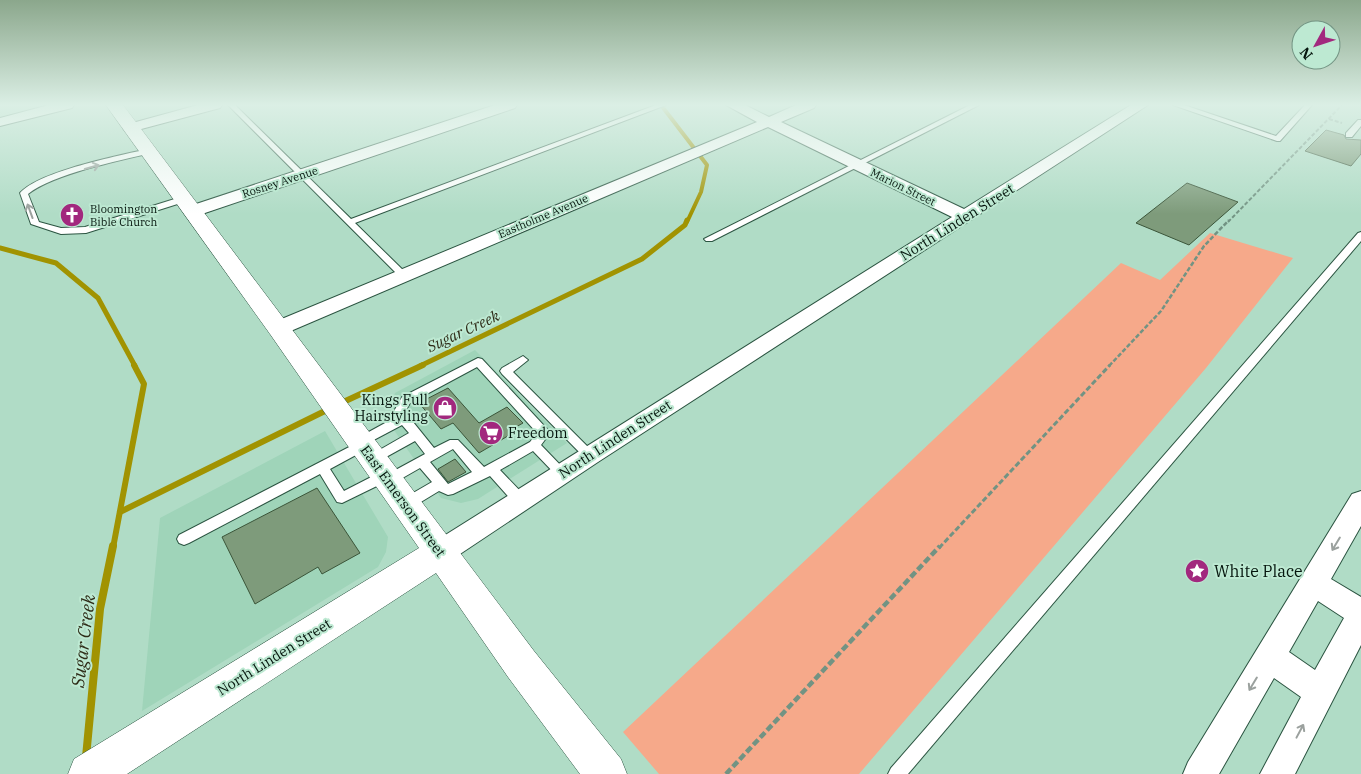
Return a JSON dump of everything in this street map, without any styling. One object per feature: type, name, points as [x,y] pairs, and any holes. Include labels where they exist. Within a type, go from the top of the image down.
[{"type":"main road","name":"East Emerson Street","points":[[140,141],[279,328],[521,664],[606,774]]},
{"type":"main road","name":"North Linden Street","points":[[89,774],[441,552]]},
{"type":"street","name":"Rosney Avenue","points":[[188,205],[302,174],[401,141]]},
{"type":"street","name":"Eastholme Avenue","points":[[279,328],[723,141]]},
{"type":"street","name":"Marion Street","points":[[808,141],[965,216]]},
{"type":"street","name":"North Linden Street","points":[[441,552],[589,455],[1084,141]]},
{"type":"street","points":[[1200,774],[1361,502]]},
{"type":"street","points":[[1277,774],[1361,614],[1313,583]]},
{"type":"street","points":[[1269,657],[1321,692]]},
{"type":"lane","points":[[269,141],[404,275]]},
{"type":"lane","points":[[350,222],[567,141]]},
{"type":"lane","points":[[709,239],[905,141]]},
{"type":"lane","points":[[148,151],[45,181],[26,189],[24,193],[35,224],[61,231],[86,230],[188,205]]},
{"type":"lane","points":[[897,774],[1361,235]]},
{"type":"lane","points":[[524,360],[506,371],[589,455]]},
{"type":"lane","points":[[375,462],[440,484],[448,490],[534,445],[544,432],[478,362],[406,400],[399,413],[416,435],[440,484]]},
{"type":"lane","points":[[322,467],[342,498],[375,462],[403,419]]},
{"type":"lane","points":[[375,462],[416,435]]},
{"type":"lane","points":[[184,539],[322,467],[427,458],[454,443],[520,500]]},
{"type":"lane","points":[[534,445],[562,473]]},
{"type":"path","points":[[726,774],[1161,311],[1204,246],[1307,141]]},
{"type":"shaded area","points":[[1210,233],[1293,258],[1206,368],[859,774],[659,774],[623,732],[1121,263],[1160,280]]},
{"type":"shaded area","points":[[475,350],[567,443],[478,499],[461,503],[441,498],[387,420],[395,393]]},
{"type":"shaded area","points":[[325,431],[388,537],[386,552],[378,567],[142,711],[160,518]]},
{"type":"building","points":[[1315,141],[1361,141],[1361,154],[1351,166],[1305,151]]},
{"type":"building","points":[[1187,183],[1238,202],[1189,245],[1136,223]]},
{"type":"building","points":[[448,388],[479,423],[507,407],[523,423],[516,427],[518,430],[479,453],[453,423],[441,429],[419,403]]},
{"type":"building","points":[[455,459],[466,472],[448,482],[438,469]]},
{"type":"building","points":[[317,488],[360,553],[322,574],[318,567],[255,604],[222,537]]},
{"type":"waterway","name":"Sugar Creek","points":[[687,222],[701,192],[707,165],[689,141]]},
{"type":"waterway","name":"Sugar Creek","points":[[420,366],[642,259],[685,225],[687,220]]},
{"type":"waterway","name":"Sugar Creek","points":[[0,248],[56,263],[98,298],[135,366]]},
{"type":"waterway","name":"Sugar Creek","points":[[113,548],[144,384],[134,365]]},
{"type":"waterway","name":"Sugar Creek","points":[[339,404],[423,365]]},
{"type":"waterway","name":"Sugar Creek","points":[[120,512],[331,408]]},
{"type":"waterway","name":"Sugar Creek","points":[[86,757],[100,609],[113,546]]},
{"type":"place","name":"Bloomington Bible Church","points":[[72,215]]},
{"type":"place","name":"Kings Full Hairstyling","points":[[445,408]]},
{"type":"place","name":"Freedom","points":[[491,433]]},
{"type":"place","name":"White Place","points":[[1197,571]]}]
